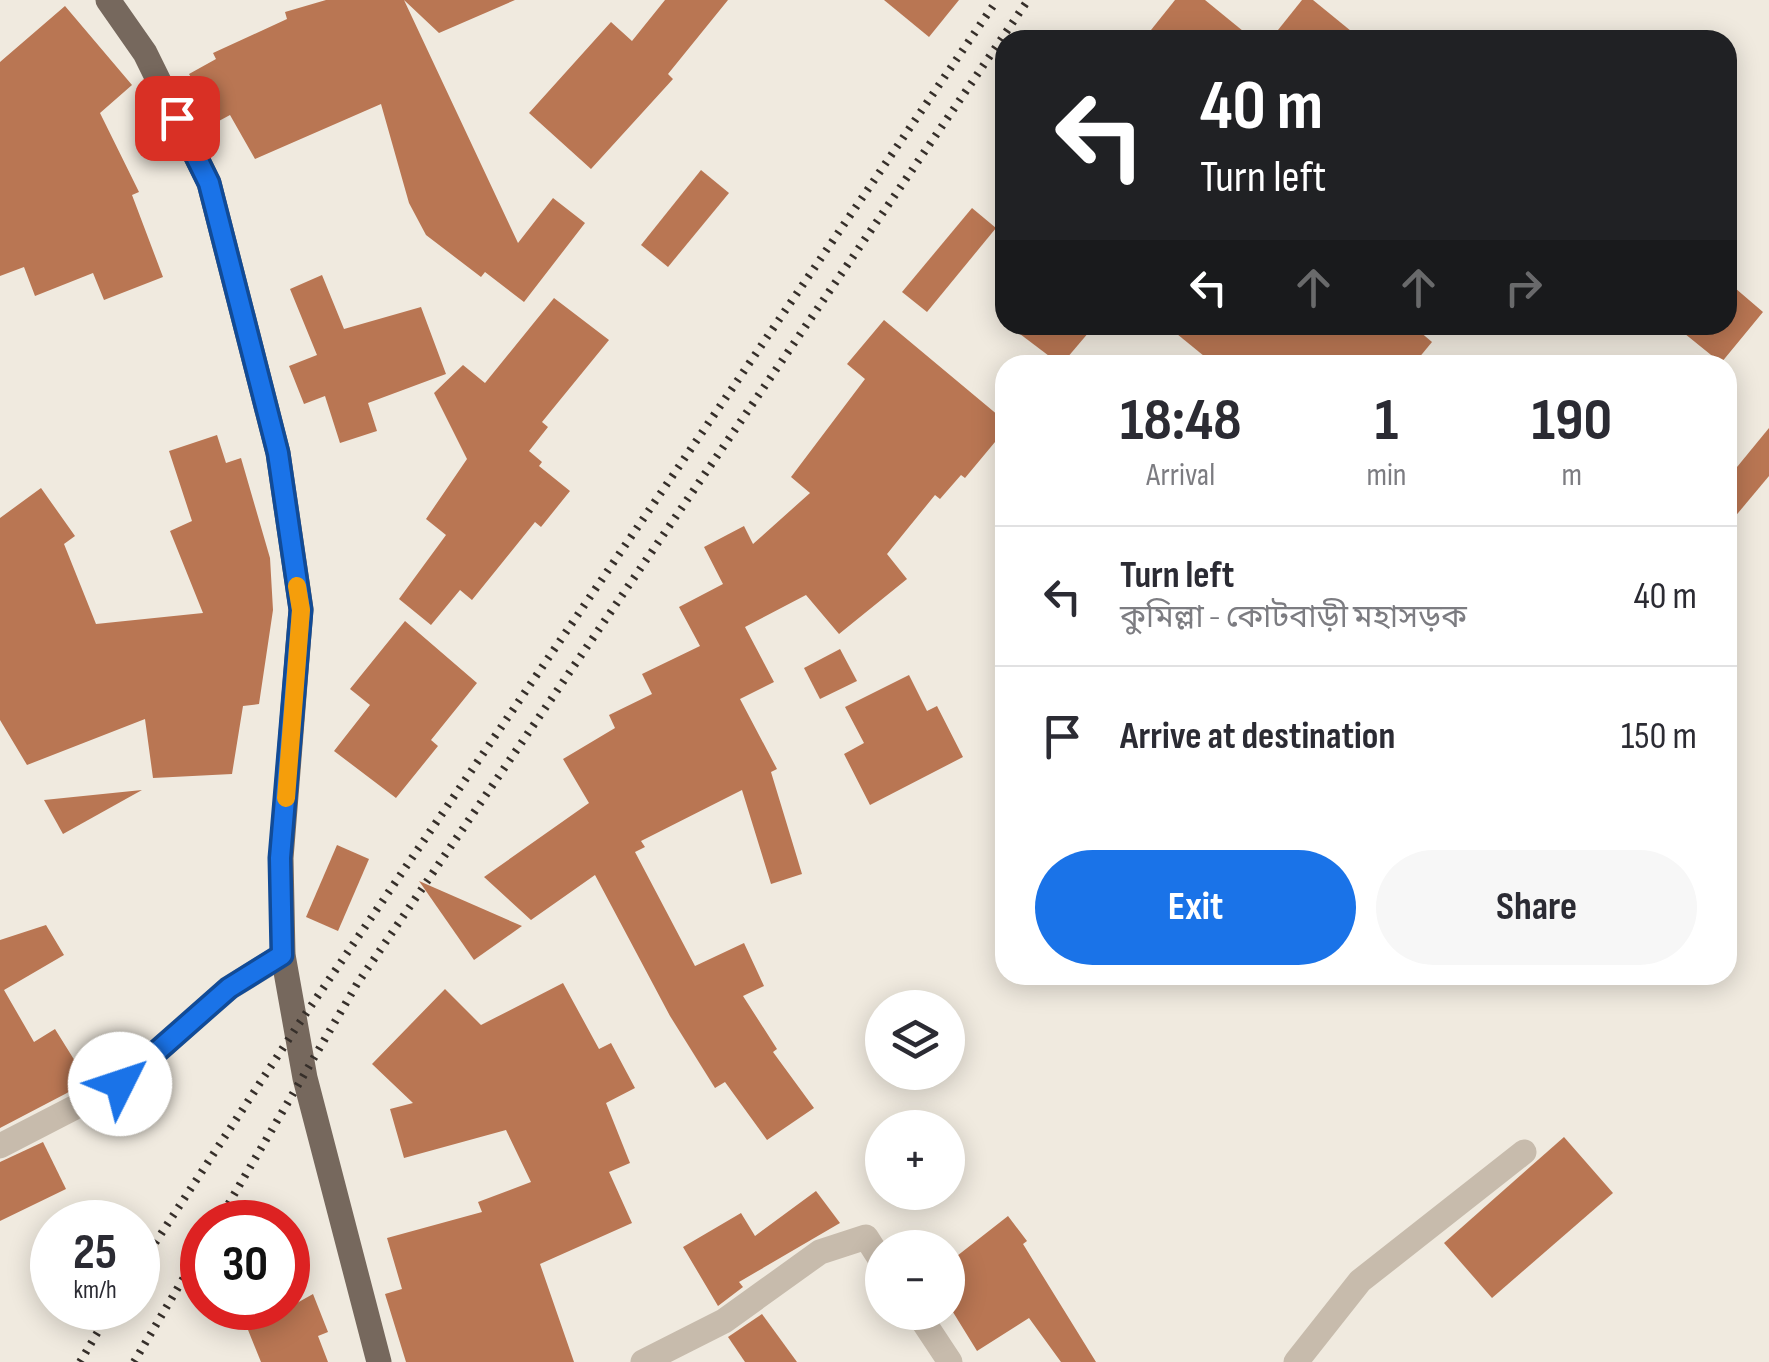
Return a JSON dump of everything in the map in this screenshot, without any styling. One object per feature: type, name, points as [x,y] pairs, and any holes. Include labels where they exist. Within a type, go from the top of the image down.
[{"type":"main road","points":[[108,0],[144,53],[209,183],[278,453],[301,610],[280,858],[282,955],[305,1078],[378,1362]]},
{"type":"street","points":[[0,1146],[120,1084],[229,988],[282,955]]},
{"type":"street","points":[[1296,1362],[1360,1281],[1524,1152]]},
{"type":"street","points":[[643,1362],[724,1321],[820,1252],[865,1237]]},
{"type":"street","points":[[929,1330],[950,1362]]},
{"type":"building","points":[[326,0],[404,0],[518,243],[553,198],[585,223],[524,302],[485,272],[481,277],[426,235],[409,203],[381,104],[255,159],[230,115],[217,122],[189,74],[216,59],[213,53],[287,19],[285,12]]},
{"type":"building","points":[[404,0],[515,0],[439,33]]},
{"type":"building","points":[[665,0],[728,0],[668,74],[673,79],[591,169],[529,113],[611,22],[632,41]]},
{"type":"building","points":[[884,0],[959,0],[929,37]]},
{"type":"building","points":[[1175,0],[1205,0],[1242,30],[1151,30]]},
{"type":"building","points":[[1302,0],[1313,0],[1350,30],[1278,30]]},
{"type":"building","points":[[65,6],[132,85],[100,113],[139,192],[132,195],[163,277],[104,300],[93,273],[35,296],[24,267],[0,276],[0,62]]},
{"type":"building","points":[[701,170],[729,193],[668,267],[641,245]]},
{"type":"building","points":[[972,208],[995,227],[927,312],[902,292]]},
{"type":"building","points":[[322,275],[344,329],[421,307],[446,374],[368,403],[377,431],[340,443],[325,396],[304,404],[289,366],[317,355],[290,289]]},
{"type":"building","points":[[1737,290],[1763,312],[1728,355],[1711,355],[1686,335],[1737,335]]},
{"type":"building","points":[[554,298],[609,340],[542,422],[548,427],[529,451],[542,462],[539,466],[570,491],[541,527],[535,522],[472,600],[460,590],[431,625],[399,599],[446,535],[426,519],[467,459],[434,393],[463,365],[485,383]]},
{"type":"building","points":[[884,320],[995,413],[995,442],[965,478],[961,475],[940,499],[935,495],[887,554],[907,579],[839,634],[806,595],[745,627],[774,682],[740,699],[777,769],[771,772],[802,874],[771,884],[742,790],[641,841],[645,847],[635,852],[695,966],[744,943],[764,986],[743,996],[777,1049],[773,1052],[814,1108],[767,1140],[725,1082],[715,1088],[670,1016],[595,875],[531,920],[484,877],[589,803],[563,759],[615,728],[609,715],[652,694],[642,674],[700,646],[679,607],[723,584],[704,547],[744,526],[753,544],[810,493],[791,477],[865,379],[847,364]]},
{"type":"building","points":[[1021,335],[1086,335],[1070,355],[1048,355]]},
{"type":"building","points":[[1178,335],[1424,335],[1432,342],[1421,355],[1203,355]]},
{"type":"building","points":[[1769,428],[1769,476],[1737,514],[1737,467]]},
{"type":"building","points":[[217,435],[226,463],[241,458],[270,558],[273,610],[259,704],[243,706],[232,774],[153,778],[145,719],[27,765],[0,720],[0,518],[41,488],[75,536],[64,544],[96,624],[203,613],[170,531],[192,521],[169,451]]},
{"type":"building","points":[[405,621],[477,683],[431,740],[438,746],[396,798],[334,751],[370,705],[350,689]]},
{"type":"building","points":[[840,649],[857,681],[820,699],[804,668]]},
{"type":"building","points":[[909,675],[927,711],[937,706],[963,757],[870,805],[844,754],[864,743],[845,707]]},
{"type":"building","points":[[142,790],[63,834],[44,800]]},
{"type":"building","points":[[337,845],[369,859],[338,931],[306,917]]},
{"type":"building","points":[[419,881],[522,926],[474,960]]},
{"type":"building","points":[[46,925],[64,955],[4,990],[34,1042],[55,1029],[88,1082],[0,1128],[0,940]]},
{"type":"building","points":[[563,983],[599,1049],[611,1043],[635,1088],[606,1103],[630,1163],[609,1172],[632,1223],[540,1264],[574,1362],[406,1362],[385,1294],[402,1289],[387,1238],[482,1212],[478,1202],[531,1182],[506,1130],[404,1158],[390,1109],[413,1103],[372,1064],[445,989],[481,1025]]},
{"type":"building","points":[[1564,1137],[1613,1193],[1492,1298],[1444,1243]]},
{"type":"building","points":[[43,1142],[66,1189],[43,1200],[30,1200],[30,1206],[0,1221],[0,1162]]},
{"type":"building","points":[[816,1191],[840,1223],[739,1282],[743,1287],[718,1306],[683,1247],[741,1213],[755,1236]]},
{"type":"building","points":[[1008,1216],[1027,1241],[1023,1244],[1096,1362],[1061,1362],[1029,1318],[977,1351],[964,1330],[965,1250]]},
{"type":"building","points":[[313,1294],[328,1332],[318,1336],[328,1362],[261,1362],[248,1330],[310,1330]]},
{"type":"building","points":[[762,1314],[797,1362],[745,1362],[728,1337]]},
{"type":"railway","points":[[160,1235],[296,1028],[997,0]]},
{"type":"railway","points":[[1008,30],[1028,0]]},
{"type":"railway","points":[[231,1200],[357,984],[995,48]]},
{"type":"railway","points":[[134,1362],[180,1284]]},
{"type":"railway","points":[[80,1362],[99,1330]]},
{"type":"slow traffic","points":[[286,798],[301,610],[297,586]]},
{"type":"route","points":[[120,1084],[229,988],[282,955],[280,858],[301,610],[278,453],[209,183],[177,118]]}]
